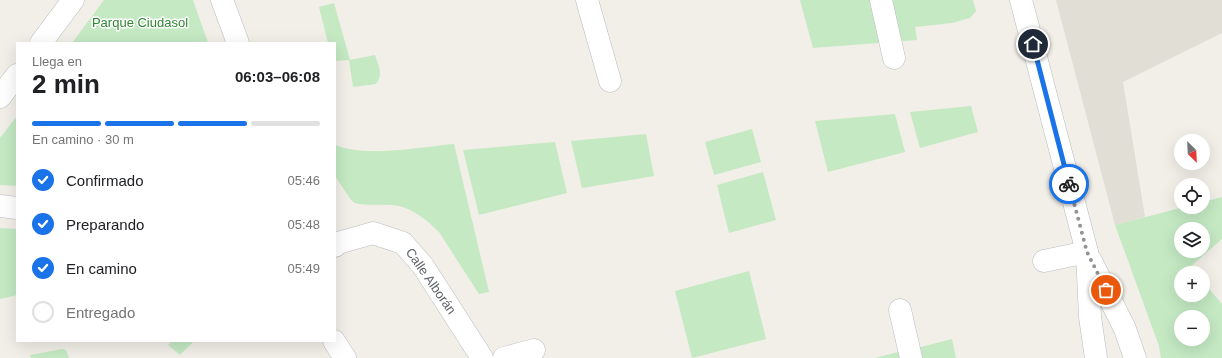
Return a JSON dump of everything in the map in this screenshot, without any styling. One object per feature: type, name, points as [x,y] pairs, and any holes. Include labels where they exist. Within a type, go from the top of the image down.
[{"type":"street","points":[[42,42],[73,0]]},
{"type":"street","points":[[222,0],[238,42]]},
{"type":"street","points":[[588,0],[610,81]]},
{"type":"street","points":[[881,0],[894,58]]},
{"type":"street","points":[[1021,0],[1087,252],[1125,329],[1135,358]]},
{"type":"street","points":[[0,97],[16,75]]},
{"type":"street","points":[[0,206],[16,208]]},
{"type":"street","name":"Calle Alborán","points":[[336,243],[373,233],[404,243],[423,266],[482,358]]},
{"type":"street","points":[[1044,261],[1087,252]]},
{"type":"street","points":[[1087,252],[1090,317],[1096,358]]},
{"type":"street","points":[[900,310],[912,358]]},
{"type":"street","points":[[335,342],[345,358]]},
{"type":"street","points":[[504,358],[534,350]]},
{"type":"shaded area","points":[[1056,0],[1222,0],[1222,33],[1123,82],[1145,217],[1115,225]]},
{"type":"green space","name":"Parque Ciudasol","points":[[104,0],[193,0],[208,42],[73,42]]},
{"type":"green space","points":[[800,0],[973,0],[976,11],[970,18],[952,23],[915,27],[917,40],[813,48]]},
{"type":"green space","points":[[334,3],[350,60],[375,55],[380,74],[376,84],[353,87],[349,60],[336,61],[336,42],[328,42],[319,7]]},
{"type":"green space","points":[[971,106],[978,132],[920,148],[910,112]]},
{"type":"green space","points":[[895,114],[905,152],[828,172],[815,121]]},
{"type":"green space","points":[[16,117],[16,186],[0,185],[0,138]]},
{"type":"green space","points":[[752,129],[761,162],[714,175],[705,142]]},
{"type":"green space","points":[[646,134],[654,176],[582,188],[571,141]]},
{"type":"green space","points":[[555,142],[567,193],[479,215],[463,150]]},
{"type":"green space","points":[[454,144],[489,292],[479,294],[439,232],[424,218],[399,206],[355,203],[351,200],[336,178],[336,145],[363,151],[409,149]]},
{"type":"green space","points":[[763,172],[776,220],[729,233],[717,185]]},
{"type":"green space","points":[[1222,197],[1222,239],[1210,250],[1210,222],[1174,222],[1174,258],[1200,258],[1191,266],[1174,266],[1174,302],[1210,302],[1210,290],[1222,304],[1222,358],[1161,358],[1159,346],[1115,225],[1174,210],[1174,214],[1210,214],[1210,200]]},
{"type":"green space","points":[[0,228],[16,229],[16,295],[0,299]]},
{"type":"green space","points":[[749,271],[766,339],[692,358],[675,291]]},
{"type":"green space","points":[[952,339],[956,358],[919,358],[917,348]]},
{"type":"green space","points":[[171,342],[193,342],[180,355],[168,345]]},
{"type":"green space","points":[[62,349],[66,350],[69,358],[31,358],[30,355]]},
{"type":"green space","points":[[902,351],[903,358],[875,358]]},
{"type":"way so far","points":[[1069,184],[1087,252],[1106,290]]},
{"type":"route","points":[[1033,44],[1069,184]]}]
